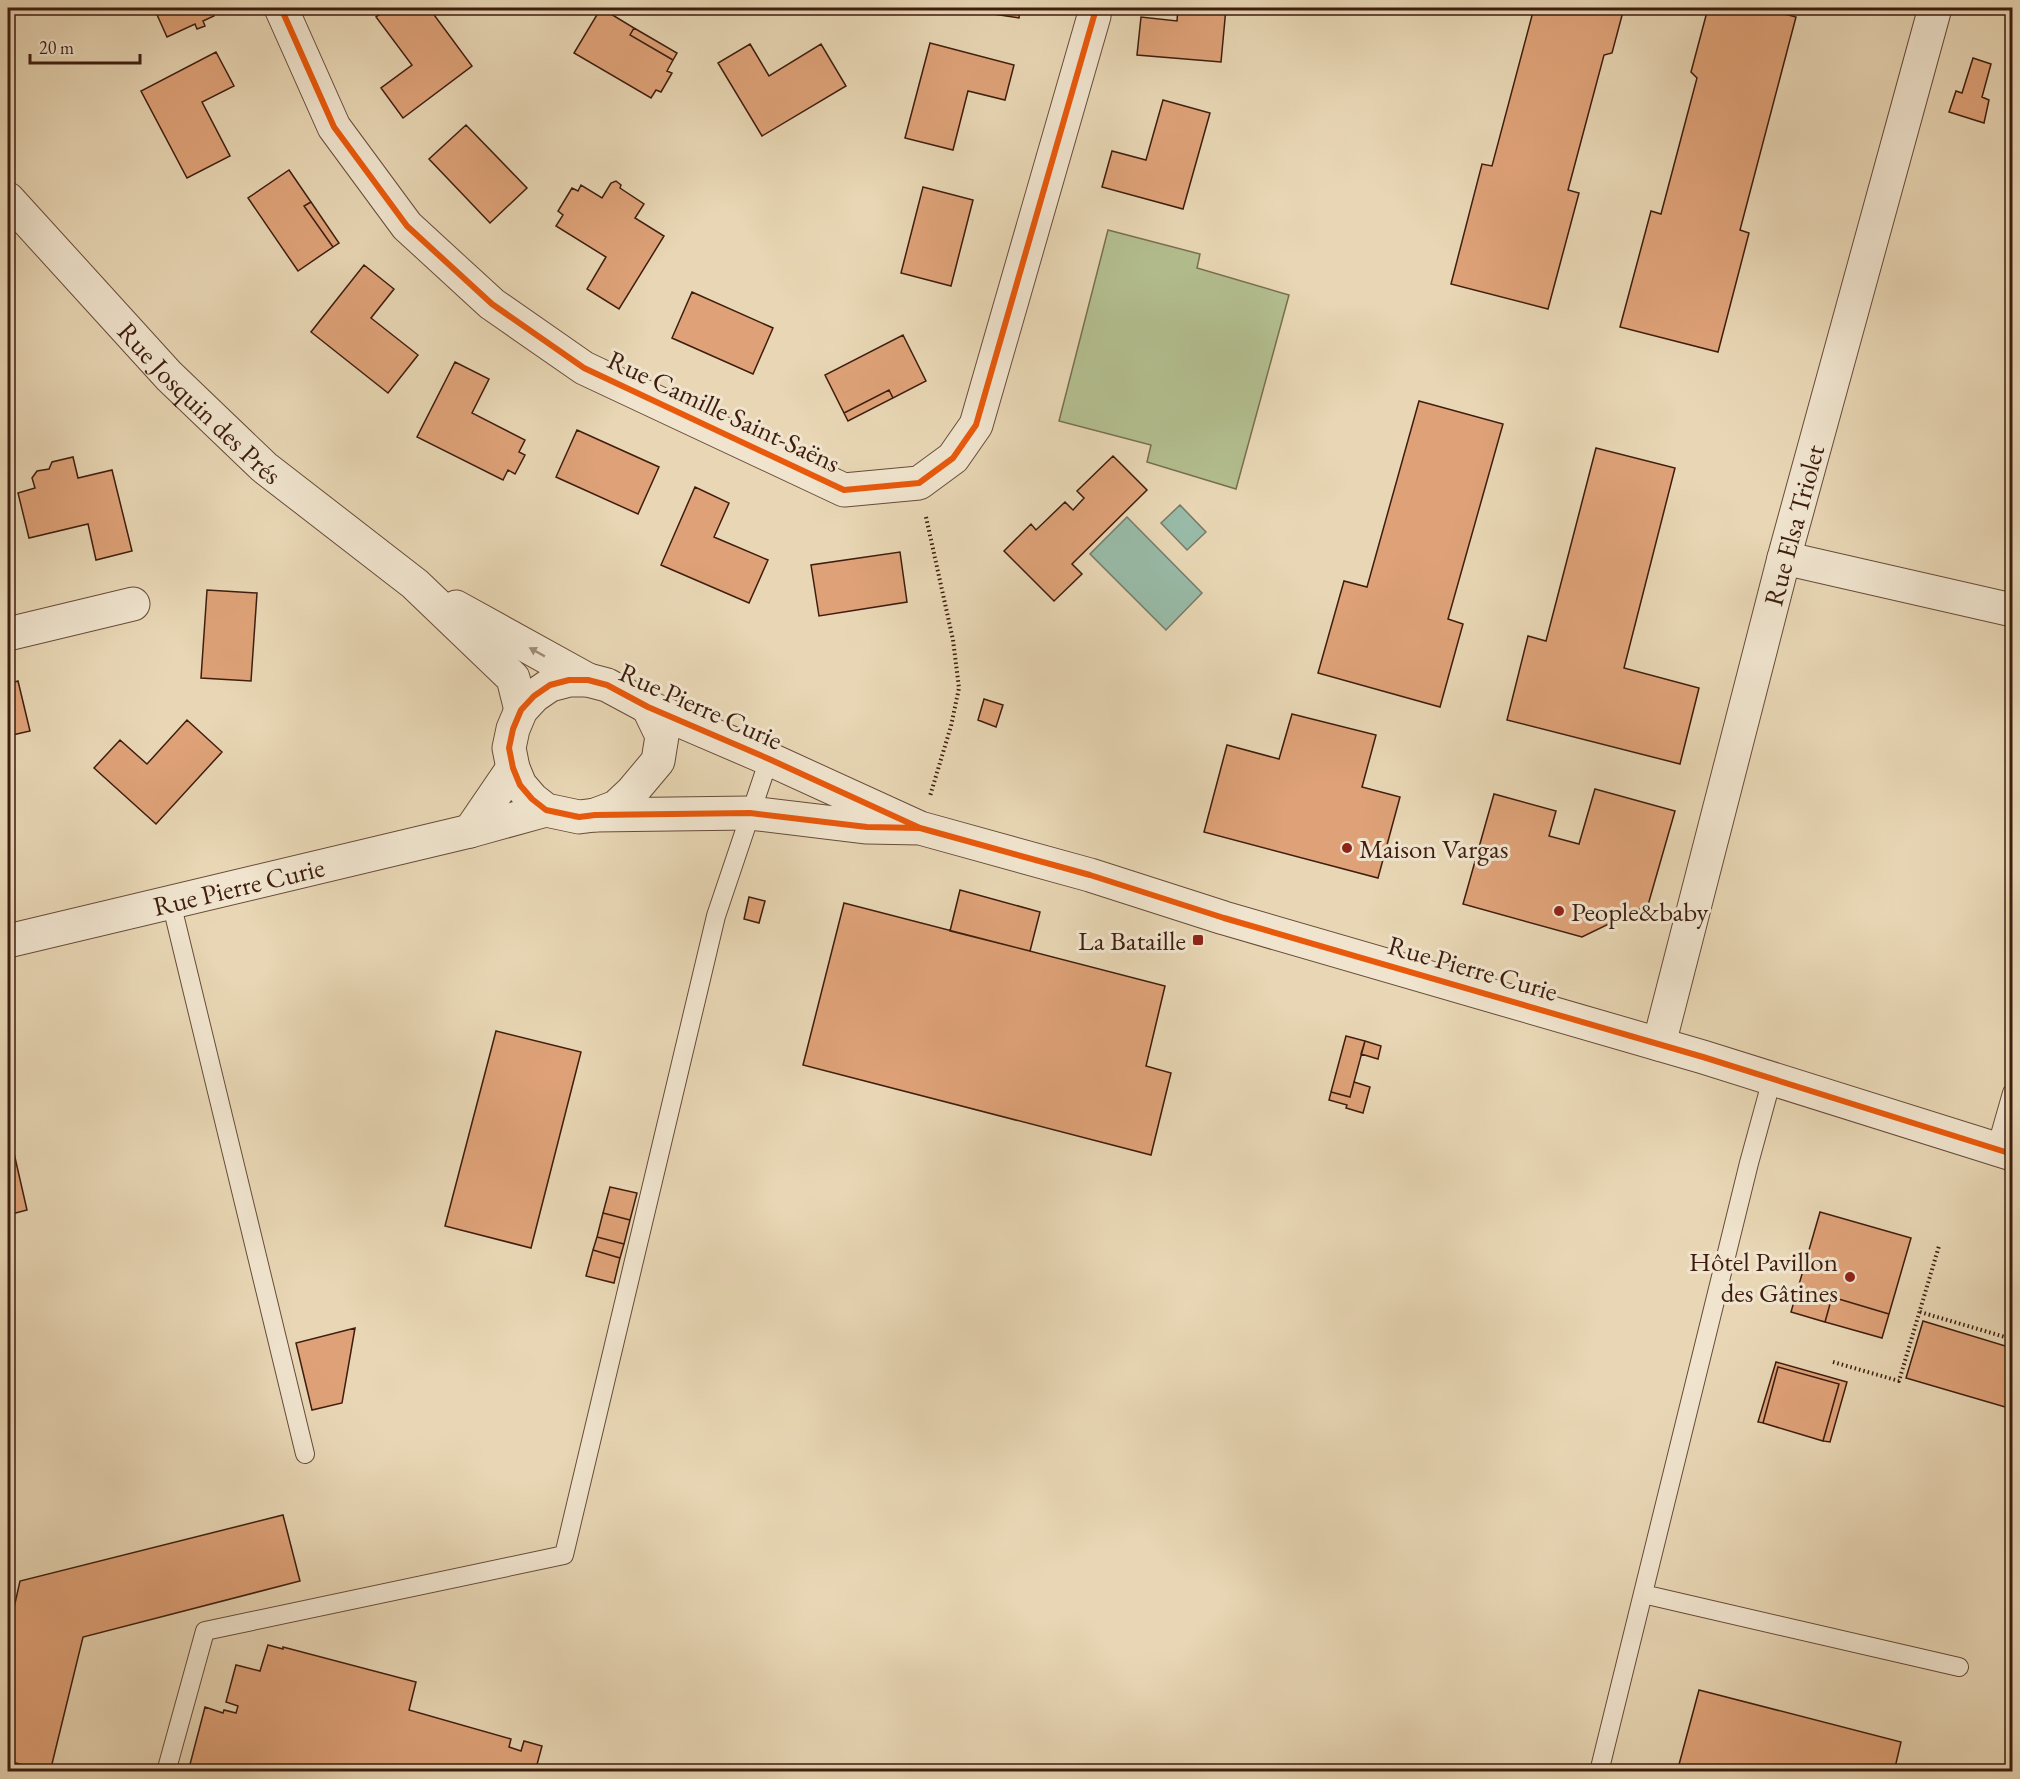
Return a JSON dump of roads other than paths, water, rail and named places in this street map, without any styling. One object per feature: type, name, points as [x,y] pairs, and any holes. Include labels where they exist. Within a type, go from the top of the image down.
[{"type":"street","name":"Rue Camille Saint-Saëns","points":[[281,8],[334,127],[407,226],[492,304],[584,368],[844,490],[919,483],[953,458],[976,425],[1095,8]]},
{"type":"street","name":"Rue Elsa Triolet","points":[[1659,1044],[1784,558],[1935,8]]},
{"type":"street","name":"Rue Josquin des Prés","points":[[8,199],[169,376],[264,467],[414,584],[513,678],[521,710]]},
{"type":"street","points":[[1784,558],[2013,610]]},
{"type":"street","name":"Rue Josquin des Prés","points":[[414,584],[588,680]]},
{"type":"street","points":[[8,634],[133,604]]},
{"type":"street","name":"Rue Pierre Curie","points":[[920,828],[867,827],[750,813],[595,815],[579,818],[546,810],[531,799],[520,785],[513,768],[509,748],[513,729],[521,710],[534,696],[550,685],[569,680],[588,680],[607,686],[648,707],[920,828],[1090,875],[1224,918],[1659,1044],[2004,1151]]},
{"type":"street","name":"Rue Pierre Curie","points":[[595,815],[616,807],[658,761],[662,736],[648,707]]},
{"type":"street","points":[[470,831],[513,768]]},
{"type":"street","name":"Rue Pierre Curie","points":[[8,940],[470,831],[546,810]]},
{"type":"lane","points":[[166,1772],[205,1631],[564,1555],[716,916],[769,759]]},
{"type":"lane","points":[[171,902],[305,1454]]},
{"type":"lane","points":[[1599,1772],[1749,1163],[1772,1079]]},
{"type":"lane","points":[[2004,1151],[2013,1093]]},
{"type":"lane","points":[[1643,1594],[1959,1666]]},
{"type":"place","name":"Maison Vargas","points":[[1347,848]]},
{"type":"place","name":"People&baby","points":[[1559,911]]},
{"type":"place","name":"La Bataille","points":[[1198,940]]},
{"type":"place","name":"Hôtel Pavillon des Gâtines","points":[[1850,1277]]}]
